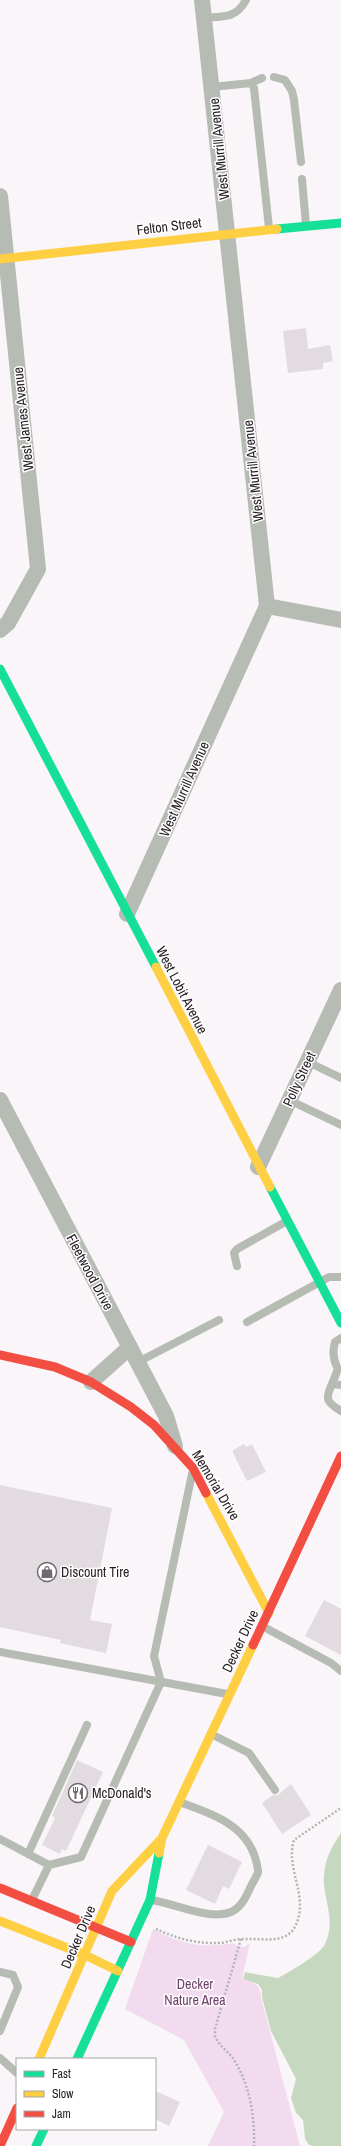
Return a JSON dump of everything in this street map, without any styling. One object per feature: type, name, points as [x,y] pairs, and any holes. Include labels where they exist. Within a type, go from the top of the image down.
[{"type":"street","name":"West Murrill Avenue","points":[[127,914],[267,606],[202,0]]},
{"type":"street","name":"West James Avenue","points":[[0,196],[3,259],[38,569],[8,623],[0,630]]},
{"type":"street","name":"Felton Street","points":[[3,259],[228,233],[341,223]]},
{"type":"street","points":[[267,606],[341,620]]},
{"type":"street","name":"West Lobit Avenue","points":[[0,669],[258,1167],[341,1323]]},
{"type":"street","name":"Polly Street","points":[[258,1167],[341,990]]},
{"type":"street","name":"Fleetwood Drive","points":[[0,1100],[166,1416],[175,1446]]},
{"type":"street","points":[[91,1382],[130,1347]]},
{"type":"street","name":"Memorial Drive","points":[[0,1355],[55,1367],[91,1382],[137,1411],[154,1424],[193,1468],[269,1613]]},
{"type":"street","name":"Decker Drive","points":[[77,2058],[150,1900],[162,1838],[269,1613],[341,1456]]},
{"type":"street","name":"Decker Drive","points":[[39,2058],[112,1891],[162,1838]]},
{"type":"street","points":[[0,1888],[131,1942]]},
{"type":"street","points":[[0,1921],[85,1955],[118,1971]]},
{"type":"street","points":[[0,2146],[16,2110]]},
{"type":"street","points":[[36,2146],[44,2130]]},
{"type":"lane","points":[[204,18],[235,14],[246,0]]},
{"type":"lane","points":[[274,77],[285,80],[292,91],[301,162]]},
{"type":"lane","points":[[212,87],[251,83],[262,78]]},
{"type":"lane","points":[[251,83],[254,88],[270,229]]},
{"type":"lane","points":[[302,179],[306,226]]},
{"type":"lane","points":[[308,1062],[341,1078]]},
{"type":"lane","points":[[289,1100],[341,1125]]},
{"type":"lane","points":[[237,1266],[234,1253],[237,1249],[287,1221]]},
{"type":"lane","points":[[247,1322],[329,1277],[341,1277]]},
{"type":"lane","points":[[138,1362],[219,1320]]},
{"type":"lane","points":[[341,1338],[335,1342],[333,1348],[333,1356],[338,1369],[337,1384],[327,1395],[328,1401],[341,1411]]},
{"type":"lane","points":[[32,1901],[49,1866],[81,1856],[161,1682],[154,1656],[193,1468]]},
{"type":"lane","points":[[262,1626],[331,1663],[341,1671]]},
{"type":"lane","points":[[0,1652],[230,1695]]},
{"type":"lane","points":[[28,1854],[87,1724]]},
{"type":"lane","points":[[211,1734],[249,1753],[275,1790]]},
{"type":"lane","points":[[150,1900],[166,1902],[200,1912],[221,1914],[231,1912],[238,1907],[246,1897],[258,1872],[253,1850],[233,1826],[214,1815],[179,1802]]},
{"type":"lane","points":[[0,1839],[49,1866]]},
{"type":"lane","points":[[0,1972],[13,1975],[18,1987],[0,2031]]},
{"type":"lane","points":[[0,2058],[16,2072]]},
{"type":"path","points":[[154,1928],[184,1939],[219,1944],[241,1939],[277,1939],[291,1933],[296,1926],[299,1913],[298,1887],[291,1855],[294,1840],[341,1808]]},
{"type":"path","points":[[241,1939],[215,2029],[216,2039],[231,2055],[239,2067],[248,2090],[253,2116],[254,2146]]},
{"type":"green space","name":"Decker Nature Area","points":[[153,1929],[182,1942],[192,1944],[223,1945],[234,1943],[244,1947],[250,1943],[242,1979],[253,1982],[260,1989],[300,2146],[208,2146],[224,2112],[184,2040],[125,2009]]},
{"type":"shaded area","points":[[341,1833],[341,2146],[314,2146],[309,2145],[305,2139],[303,2120],[296,2113],[291,2098],[296,2079],[271,2031],[262,1997],[262,1990],[258,1984],[243,1979],[245,1972],[278,1978],[318,1953],[325,1944],[330,1926],[324,1875],[330,1853]]},
{"type":"building","points":[[306,328],[308,349],[330,345],[333,361],[323,363],[323,369],[288,373],[283,331]]},
{"type":"building","points":[[244,1444],[246,1447],[252,1444],[266,1472],[247,1481],[233,1453],[233,1450]]},
{"type":"building","points":[[0,1485],[112,1508],[90,1620],[112,1624],[106,1653],[60,1643],[61,1640],[0,1627]]},
{"type":"building","points":[[324,1600],[341,1609],[341,1655],[305,1636]]},
{"type":"building","name":"McDonald's","points":[[77,1760],[103,1772],[66,1851],[62,1849],[60,1854],[42,1845],[55,1818],[52,1816]]},
{"type":"building","points":[[291,1784],[311,1815],[282,1834],[262,1803],[273,1795],[278,1795]]},
{"type":"building","points":[[208,1845],[242,1862],[229,1889],[223,1886],[215,1904],[186,1890]]},
{"type":"building","points":[[156,2091],[180,2102],[169,2126],[156,2120]]},
{"type":"traffic: fast","points":[[277,229],[341,223]]},
{"type":"traffic: fast","points":[[0,669],[156,967]]},
{"type":"traffic: fast","points":[[270,1187],[341,1323]]},
{"type":"traffic: fast","points":[[77,2058],[150,1900],[159,1853]]},
{"type":"traffic: fast","points":[[36,2146],[44,2130]]},
{"type":"traffic: slow","points":[[0,259],[277,229]]},
{"type":"traffic: slow","points":[[156,967],[270,1187]]},
{"type":"traffic: slow","points":[[206,1493],[269,1613]]},
{"type":"traffic: slow","points":[[159,1853],[162,1838],[253,1645]]},
{"type":"traffic: slow","points":[[39,2058],[112,1891],[162,1838]]},
{"type":"traffic: slow","points":[[0,1921],[85,1955],[118,1971]]},
{"type":"traffic: jam","points":[[0,1355],[55,1367],[91,1382],[131,1407],[154,1425],[193,1468],[206,1493]]},
{"type":"traffic: jam","points":[[253,1645],[341,1456]]},
{"type":"traffic: jam","points":[[0,1888],[131,1942]]},
{"type":"traffic: jam","points":[[0,2146],[16,2110]]},
{"type":"place","name":"Discount Tire","points":[[47,1572]]},
{"type":"place","name":"McDonald's","points":[[78,1793]]}]
